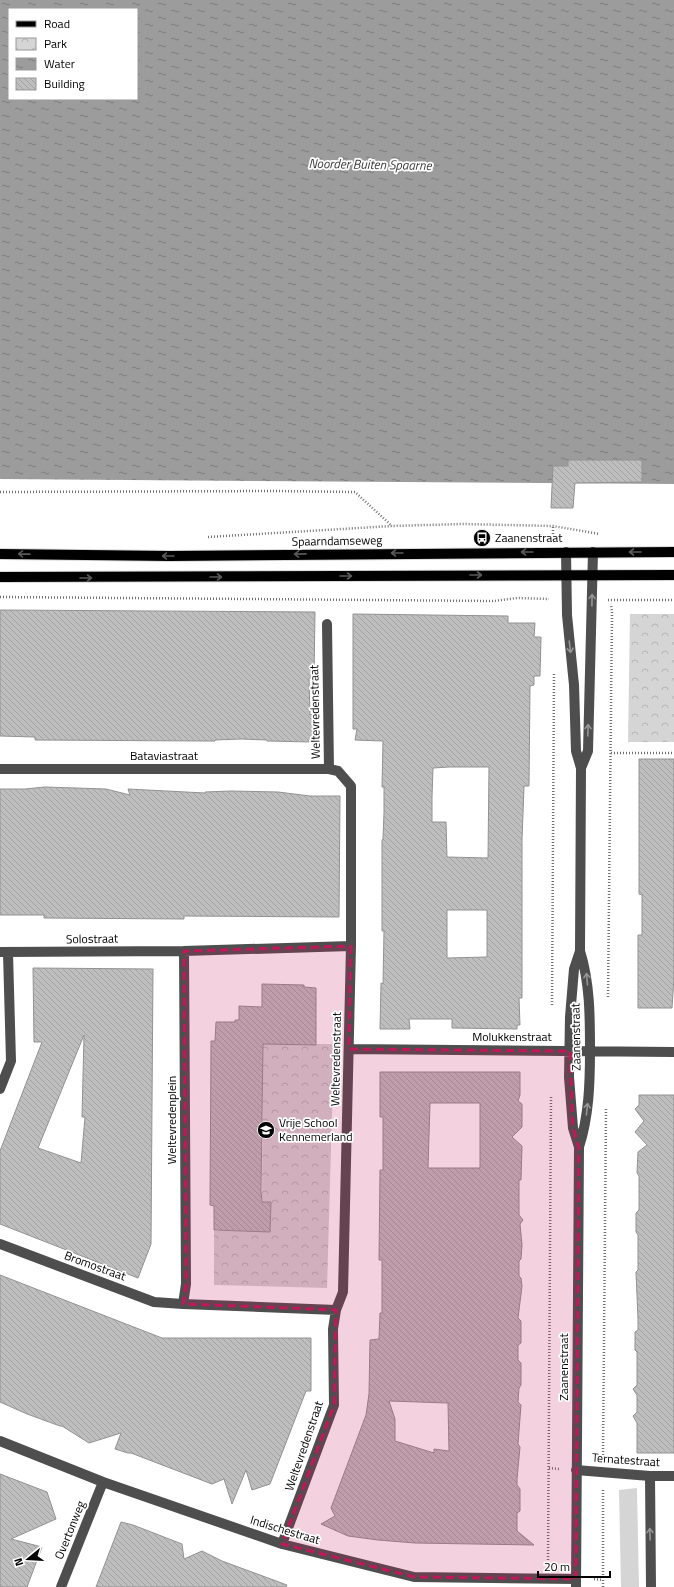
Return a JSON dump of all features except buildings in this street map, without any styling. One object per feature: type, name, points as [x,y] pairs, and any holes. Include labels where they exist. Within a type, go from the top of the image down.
[{"type":"main road","name":"Spaarndamseweg","points":[[0,554],[170,556],[674,552]]},
{"type":"main road","points":[[0,577],[674,575]]},
{"type":"street","name":"Zaanenstraat","points":[[566,552],[568,635],[574,685],[576,751],[581,768],[580,951],[574,969],[570,1017],[569,1077],[573,1128],[579,1147]]},
{"type":"street","name":"Zaanenstraat","points":[[581,768],[588,751],[593,552]]},
{"type":"street","name":"Weltevredenstraat","points":[[282,1544],[334,1405],[333,1329],[336,1310],[343,1292],[351,946],[351,786],[338,771],[329,769],[327,624]]},
{"type":"street","name":"Bataviastraat","points":[[0,769],[329,769]]},
{"type":"street","points":[[184,951],[351,946]]},
{"type":"street","name":"Solostraat","points":[[4,952],[184,951]]},
{"type":"street","name":"Weltevredenplein","points":[[183,1304],[186,1284],[184,951]]},
{"type":"street","name":"Zaanenstraat","points":[[576,1583],[579,1147],[585,1128],[590,1078],[590,1018],[586,969],[580,951]]},
{"type":"street","points":[[0,1089],[11,1061],[4,952]]},
{"type":"street","name":"Molukkenstraat","points":[[349,1049],[674,1052]]},
{"type":"street","name":"Bromostraat","points":[[0,1244],[154,1302],[183,1304]]},
{"type":"street","points":[[183,1304],[336,1310]]},
{"type":"street","name":"Indischestraat","points":[[0,1441],[103,1482],[282,1544],[414,1577],[576,1583]]},
{"type":"street","name":"Ternatestraat","points":[[576,1470],[650,1476],[674,1476]]},
{"type":"street","points":[[650,1476],[651,1587]]},
{"type":"street","name":"Overtonweg","points":[[61,1587],[103,1482]]},
{"type":"path","points":[[0,492],[355,492],[392,526],[464,524],[553,526],[602,534]]},
{"type":"path","points":[[0,597],[494,601],[518,598],[567,599]]},
{"type":"path","points":[[592,600],[674,600]]},
{"type":"path","points":[[610,754],[674,753]]},
{"type":"highlighted area","points":[[351,946],[349,1049],[570,1051],[573,1128],[579,1147],[576,1579],[414,1577],[282,1544],[334,1405],[336,1310],[183,1304],[186,1284],[184,951]]},
{"type":"green space","points":[[630,614],[674,614],[674,742],[628,742]]},
{"type":"green space","points":[[263,1044],[334,1044],[327,1288],[214,1285],[214,1231],[270,1231],[271,1205],[262,1202]]},
{"type":"green space","points":[[637,1488],[639,1587],[621,1587],[619,1490]]},
{"type":"water","name":"Noorder Buiten Spaarne","points":[[0,0],[674,0],[674,484],[0,479]]},
{"type":"place","name":"Zaanenstraat","points":[[482,538]]},
{"type":"place","name":"Vrije School Kennemerland","points":[[266,1130]]}]
